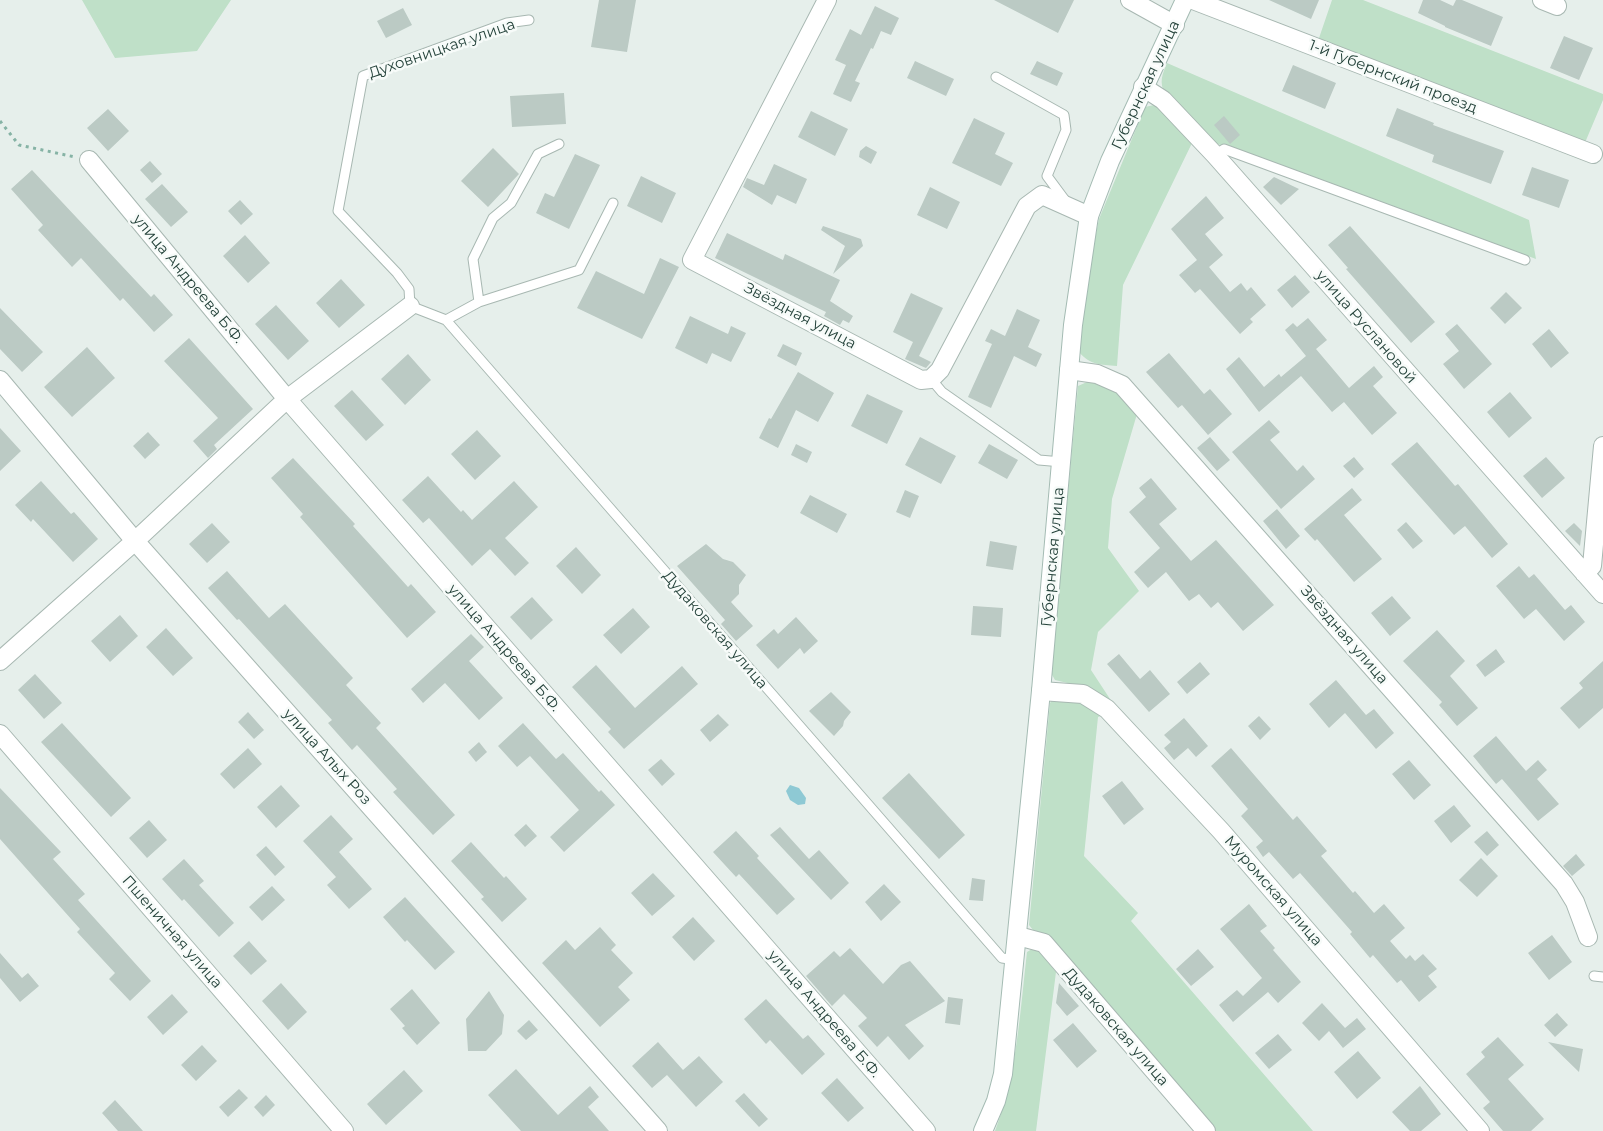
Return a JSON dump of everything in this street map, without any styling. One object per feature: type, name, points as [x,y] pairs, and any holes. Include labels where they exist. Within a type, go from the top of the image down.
[{"type":"street","name":"Звёздная улица","points":[[827,0],[692,260],[921,380],[931,380]]},
{"type":"street","points":[[1130,0],[1174,25]]},
{"type":"street","name":"Губернская улица","points":[[983,1131],[996,1101],[1003,1074],[1016,960],[1073,325],[1089,216],[1110,161],[1185,0]]},
{"type":"street","name":"1-й Губернский проезд","points":[[1193,0],[1598,156]]},
{"type":"street","name":"улица Руслановой","points":[[1143,87],[1163,100],[1215,155],[1603,594]]},
{"type":"street","name":"улица Андреева Б.Ф.","points":[[89,160],[287,399],[926,1131]]},
{"type":"street","points":[[931,380],[940,370],[1027,206],[1042,195],[1089,216]]},
{"type":"street","points":[[0,661],[135,541],[287,399],[410,306]]},
{"type":"street","name":"Звёздная улица","points":[[1069,370],[1097,374],[1122,385],[1564,884],[1575,903],[1588,937]]},
{"type":"street","name":"улица Алых Роз","points":[[0,380],[135,541],[658,1131]]},
{"type":"street","points":[[1584,573],[1592,566],[1603,447]]},
{"type":"street","name":"Муромская улица","points":[[1041,691],[1083,694],[1107,709],[1221,831],[1480,1131]]},
{"type":"street","name":"Пшеничная улица","points":[[0,734],[344,1131]]},
{"type":"street","name":"Дудаковская улица","points":[[1018,936],[1044,943],[1206,1131]]},
{"type":"lane","name":"Духовницкая улица","points":[[410,306],[409,289],[397,273],[338,211],[363,76],[507,23],[530,20]]},
{"type":"lane","points":[[996,77],[1064,115],[1066,130],[1047,176],[1070,207]]},
{"type":"lane","points":[[479,302],[473,259],[493,218],[511,203],[538,154],[559,144]]},
{"type":"lane","points":[[1215,155],[1224,149],[1524,260]]},
{"type":"lane","points":[[446,320],[479,302],[579,270],[613,203]]},
{"type":"lane","name":"Дудаковская улица","points":[[410,306],[446,320],[1002,958],[1016,960]]},
{"type":"lane","points":[[931,380],[942,392],[1039,460],[1062,462]]},
{"type":"path","points":[[0,121],[19,145],[89,160]]},
{"type":"green space","points":[[82,0],[231,0],[197,51],[115,58]]},
{"type":"green space","points":[[1332,0],[1363,0],[1603,94],[1603,100],[1584,145],[1318,41]]},
{"type":"green space","points":[[1167,63],[1529,220],[1536,259],[1254,155],[1214,143],[1165,94],[1162,78]]},
{"type":"green space","points":[[1163,106],[1193,141],[1123,285],[1117,366],[1096,364],[1079,352],[1090,263],[1099,219],[1145,107]]},
{"type":"green space","points":[[1097,381],[1119,393],[1137,414],[1112,499],[1108,548],[1139,591],[1098,632],[1091,670],[1112,702],[1084,687],[1055,680],[1051,673],[1078,386]]},
{"type":"green space","points":[[1053,699],[1082,702],[1103,715],[1098,717],[1084,856],[1138,913],[1131,921],[1313,1131],[1216,1131],[1046,934],[1033,930],[1029,925],[1050,703]]},
{"type":"green space","points":[[1037,949],[1056,972],[1036,1131],[995,1131],[1013,1065],[1027,952]]},
{"type":"water","points":[[790,785],[799,788],[806,798],[805,804],[798,805],[790,800],[786,791]]},
{"type":"building","points":[[599,0],[636,0],[627,52],[591,47]]},
{"type":"building","points":[[994,0],[1074,0],[1058,33]]},
{"type":"building","points":[[1269,0],[1319,0],[1311,19]]},
{"type":"building","points":[[1423,0],[1440,0],[1453,6],[1456,0],[1462,0],[1503,17],[1491,46],[1418,13]]},
{"type":"building","points":[[875,6],[899,18],[891,35],[881,31],[873,49],[871,48],[855,81],[860,83],[851,102],[833,94],[846,65],[835,60],[850,29],[861,35]]},
{"type":"building","points":[[403,8],[412,25],[386,38],[377,21]]},
{"type":"building","points":[[1564,36],[1593,48],[1579,80],[1550,68]]},
{"type":"building","points":[[915,61],[954,79],[946,96],[907,78]]},
{"type":"building","points":[[1037,61],[1063,73],[1057,86],[1030,74]]},
{"type":"building","points":[[1293,65],[1336,83],[1325,109],[1282,91]]},
{"type":"building","points":[[564,93],[566,124],[512,127],[510,96]]},
{"type":"building","points":[[1397,108],[1434,123],[1433,125],[1504,151],[1491,184],[1432,162],[1434,155],[1386,136]]},
{"type":"building","points":[[108,109],[129,131],[108,151],[87,128]]},
{"type":"building","points":[[811,111],[848,129],[835,156],[798,137]]},
{"type":"building","points":[[1224,116],[1240,135],[1230,144],[1214,125]]},
{"type":"building","points":[[974,118],[1005,133],[995,154],[1013,163],[1001,186],[952,163]]},
{"type":"building","points":[[866,146],[877,152],[871,164],[859,157],[860,151]]},
{"type":"building","points":[[493,148],[519,174],[488,207],[461,181]]},
{"type":"building","points":[[575,154],[600,165],[569,229],[536,213],[545,193],[554,197]]},
{"type":"building","points":[[150,161],[162,174],[152,183],[140,170]]},
{"type":"building","points":[[774,164],[807,179],[796,204],[777,195],[772,205],[743,187],[747,178],[764,185]]},
{"type":"building","points":[[1532,167],[1569,180],[1559,208],[1522,195]]},
{"type":"building","points":[[32,170],[151,297],[154,294],[173,315],[154,332],[123,298],[120,301],[81,258],[72,267],[38,230],[43,225],[11,189]]},
{"type":"building","points":[[641,176],[676,193],[662,223],[627,206]]},
{"type":"building","points":[[1274,177],[1299,189],[1281,205],[1263,187]]},
{"type":"building","points":[[162,184],[188,212],[171,227],[145,199]]},
{"type":"building","points":[[930,187],[960,202],[947,229],[917,215]]},
{"type":"building","points":[[1206,196],[1224,218],[1205,234],[1223,255],[1209,267],[1230,292],[1241,283],[1247,291],[1251,287],[1266,305],[1250,319],[1253,322],[1240,334],[1200,289],[1195,293],[1179,275],[1197,260],[1171,229]]},
{"type":"building","points":[[240,200],[253,214],[241,225],[228,211]]},
{"type":"building","points":[[823,226],[861,239],[863,246],[833,274],[845,246],[821,230]]},
{"type":"building","points":[[1350,226],[1435,322],[1411,343],[1328,245]]},
{"type":"building","points":[[727,233],[783,260],[785,254],[840,280],[830,301],[853,316],[849,323],[843,320],[840,325],[824,316],[826,312],[715,258]]},
{"type":"building","points":[[245,235],[270,263],[248,283],[223,256]]},
{"type":"building","points":[[660,258],[679,267],[642,339],[577,308],[596,271],[644,294]]},
{"type":"building","points":[[1295,275],[1310,292],[1292,308],[1277,290]]},
{"type":"building","points":[[341,279],[365,305],[339,328],[316,303]]},
{"type":"building","points":[[1506,292],[1522,308],[1505,324],[1490,308]]},
{"type":"building","points":[[911,293],[943,308],[919,356],[931,362],[926,368],[905,359],[913,342],[893,332]]},
{"type":"building","points":[[276,305],[309,341],[288,360],[255,324]]},
{"type":"building","points":[[0,308],[43,352],[22,372],[0,349]]},
{"type":"building","points":[[1017,309],[1040,320],[1028,347],[1042,354],[1036,367],[1014,356],[991,408],[968,397],[992,344],[985,341],[991,329],[1005,336]]},
{"type":"building","points":[[690,316],[728,334],[731,326],[746,333],[731,362],[712,353],[707,364],[675,348]]},
{"type":"building","points":[[1308,318],[1327,340],[1316,349],[1349,388],[1374,366],[1383,377],[1373,386],[1397,413],[1372,435],[1344,402],[1332,412],[1301,376],[1259,412],[1226,369],[1239,357],[1264,387],[1279,374],[1281,377],[1306,356],[1285,330],[1293,323],[1297,327]]},
{"type":"building","points":[[1457,324],[1492,364],[1464,389],[1443,364],[1459,351],[1445,334]]},
{"type":"building","points":[[1549,329],[1569,353],[1551,368],[1532,344]]},
{"type":"building","points":[[189,338],[253,409],[214,445],[217,449],[208,458],[193,441],[218,418],[164,361]]},
{"type":"building","points":[[783,344],[802,353],[796,366],[777,356]]},
{"type":"building","points":[[87,347],[115,378],[72,417],[44,387]]},
{"type":"building","points":[[1169,353],[1204,394],[1210,389],[1232,414],[1208,435],[1182,405],[1178,408],[1146,372]]},
{"type":"building","points":[[408,354],[431,380],[405,405],[381,379]]},
{"type":"building","points":[[798,372],[834,393],[818,422],[796,410],[778,448],[759,438]]},
{"type":"building","points":[[352,390],[384,425],[366,441],[334,406]]},
{"type":"building","points":[[1510,392],[1532,418],[1509,438],[1487,412]]},
{"type":"building","points":[[867,394],[903,411],[887,444],[851,426]]},
{"type":"building","points":[[1269,420],[1280,432],[1270,440],[1297,471],[1303,465],[1315,479],[1281,509],[1232,452]]},
{"type":"building","points":[[0,428],[21,451],[0,471]]},
{"type":"building","points":[[477,430],[501,456],[475,480],[451,454]]},
{"type":"building","points":[[148,432],[160,445],[145,459],[133,446]]},
{"type":"building","points":[[920,437],[956,456],[941,484],[905,465]]},
{"type":"building","points":[[1210,437],[1230,460],[1217,471],[1197,448]]},
{"type":"building","points":[[1417,442],[1455,486],[1458,484],[1508,544],[1492,558],[1465,526],[1454,535],[1391,464]]},
{"type":"building","points":[[796,444],[812,452],[807,463],[791,455]]},
{"type":"building","points":[[989,444],[1018,460],[1007,479],[978,463]]},
{"type":"building","points":[[1354,457],[1364,469],[1354,478],[1343,466]]},
{"type":"building","points":[[1546,457],[1565,478],[1542,498],[1523,476]]},
{"type":"building","points":[[293,458],[355,524],[353,526],[408,587],[411,584],[436,612],[407,638],[300,517],[303,514],[271,478]]},
{"type":"building","points":[[428,476],[461,512],[463,510],[472,520],[514,481],[538,507],[505,538],[529,563],[515,576],[490,549],[472,566],[429,518],[423,523],[402,500]]},
{"type":"building","points":[[1151,478],[1177,509],[1159,524],[1191,561],[1216,540],[1274,605],[1243,631],[1218,602],[1211,608],[1199,594],[1189,601],[1166,572],[1148,588],[1134,572],[1160,548],[1129,512],[1146,497],[1139,488]]},
{"type":"building","points":[[41,481],[71,514],[74,512],[98,539],[73,562],[33,519],[31,522],[15,505]]},
{"type":"building","points":[[1352,488],[1362,500],[1344,515],[1382,559],[1354,582],[1317,539],[1315,541],[1304,529]]},
{"type":"building","points":[[905,490],[919,496],[910,518],[896,512]]},
{"type":"building","points":[[810,495],[847,514],[837,533],[800,513]]},
{"type":"building","points":[[1277,509],[1300,536],[1286,549],[1263,521]]},
{"type":"building","points":[[1406,522],[1423,541],[1413,549],[1397,530]]},
{"type":"building","points":[[212,523],[230,542],[207,563],[189,544]]},
{"type":"building","points":[[1574,523],[1582,531],[1580,546],[1565,531]]},
{"type":"building","points":[[990,541],[1017,546],[1013,570],[986,566]]},
{"type":"building","points":[[706,544],[723,559],[733,562],[746,575],[739,585],[739,594],[731,602],[753,626],[736,641],[721,624],[725,620],[677,566]]},
{"type":"building","points":[[576,547],[601,575],[582,594],[556,566]]},
{"type":"building","points":[[1519,566],[1529,578],[1534,574],[1565,610],[1571,605],[1585,622],[1564,641],[1536,609],[1524,619],[1496,586]]},
{"type":"building","points":[[227,571],[269,618],[285,604],[353,678],[346,685],[381,723],[376,728],[455,815],[433,835],[393,792],[397,789],[357,745],[352,750],[328,723],[332,720],[208,588]]},
{"type":"building","points":[[1392,596],[1411,618],[1390,636],[1371,613]]},
{"type":"building","points":[[532,597],[553,620],[531,640],[510,617]]},
{"type":"building","points":[[973,606],[1003,608],[1001,637],[971,635]]},
{"type":"building","points":[[633,608],[650,627],[621,654],[603,635]]},
{"type":"building","points":[[120,615],[138,636],[110,662],[91,641]]},
{"type":"building","points":[[796,617],[818,641],[804,654],[800,648],[778,669],[756,645],[774,629],[778,634]]},
{"type":"building","points":[[166,628],[193,658],[173,676],[146,647]]},
{"type":"building","points":[[1437,630],[1465,661],[1450,676],[1478,708],[1457,726],[1439,705],[1442,702],[1403,661]]},
{"type":"building","points":[[471,634],[484,647],[469,661],[503,698],[479,720],[445,683],[423,703],[411,689]]},
{"type":"building","points":[[1496,649],[1505,662],[1485,677],[1476,665]]},
{"type":"building","points":[[1119,654],[1140,679],[1150,670],[1170,694],[1149,712],[1107,664]]},
{"type":"building","points":[[1603,661],[1603,708],[1579,729],[1560,708],[1583,688],[1579,683]]},
{"type":"building","points":[[1200,662],[1210,674],[1187,694],[1177,682]]},
{"type":"building","points":[[596,665],[635,708],[682,666],[698,684],[624,749],[608,732],[611,729],[572,687]]},
{"type":"building","points":[[35,674],[62,703],[44,719],[18,690]]},
{"type":"building","points":[[1336,680],[1366,715],[1374,709],[1394,733],[1376,749],[1345,713],[1329,728],[1309,704]]},
{"type":"building","points":[[831,692],[851,712],[834,736],[809,711]]},
{"type":"building","points":[[248,712],[264,730],[254,739],[238,722]]},
{"type":"building","points":[[718,714],[729,725],[710,742],[700,730]]},
{"type":"building","points":[[1259,716],[1271,729],[1260,740],[1248,726]]},
{"type":"building","points":[[1184,718],[1208,746],[1196,757],[1188,748],[1174,760],[1164,748],[1171,742],[1164,735]]},
{"type":"building","points":[[62,723],[131,798],[111,817],[41,742]]},
{"type":"building","points":[[523,723],[556,759],[563,753],[599,792],[601,790],[615,805],[564,852],[550,837],[579,810],[530,756],[517,767],[498,746]]},
{"type":"building","points":[[1496,736],[1526,771],[1538,760],[1547,770],[1537,779],[1559,804],[1538,821],[1502,779],[1496,784],[1473,756]]},
{"type":"building","points":[[479,742],[487,752],[476,762],[468,752]]},
{"type":"building","points":[[248,748],[262,764],[234,789],[220,774]]},
{"type":"building","points":[[1231,748],[1293,820],[1297,816],[1327,851],[1321,856],[1353,893],[1355,891],[1374,913],[1384,904],[1405,928],[1390,941],[1406,959],[1410,955],[1415,961],[1423,954],[1437,969],[1428,976],[1437,987],[1419,1002],[1401,980],[1397,983],[1373,955],[1370,958],[1350,934],[1352,932],[1300,873],[1293,879],[1269,852],[1263,857],[1256,847],[1263,841],[1241,816],[1248,809],[1211,766]]},
{"type":"building","points":[[661,759],[675,774],[662,786],[648,770]]},
{"type":"building","points":[[1409,760],[1431,785],[1414,800],[1392,774]]},
{"type":"building","points":[[909,773],[965,835],[939,859],[882,798]]},
{"type":"building","points":[[1122,781],[1144,809],[1124,825],[1102,796]]},
{"type":"building","points":[[281,785],[300,806],[276,828],[257,807]]},
{"type":"building","points":[[0,788],[61,852],[53,859],[85,894],[78,900],[151,981],[130,1001],[109,979],[115,973],[77,932],[80,929],[0,839]]},
{"type":"building","points":[[1454,805],[1471,826],[1451,843],[1434,821]]},
{"type":"building","points":[[331,815],[353,839],[339,852],[372,889],[349,909],[327,885],[336,877],[303,841]]},
{"type":"building","points":[[149,820],[167,840],[147,858],[129,838]]},
{"type":"building","points":[[526,824],[537,836],[525,847],[514,835]]},
{"type":"building","points":[[780,827],[809,859],[819,850],[849,883],[831,900],[770,835]]},
{"type":"building","points":[[736,831],[759,856],[757,858],[795,899],[777,915],[739,874],[736,877],[713,852]]},
{"type":"building","points":[[1487,831],[1499,845],[1487,856],[1474,842]]},
{"type":"building","points":[[471,842],[527,899],[502,922],[481,899],[484,897],[451,861]]},
{"type":"building","points":[[266,846],[285,867],[275,876],[256,855]]},
{"type":"building","points":[[1576,854],[1585,865],[1572,876],[1563,866]]},
{"type":"building","points":[[1481,858],[1498,876],[1477,897],[1459,880]]},
{"type":"building","points":[[184,859],[204,881],[199,885],[234,923],[219,937],[162,879]]},
{"type":"building","points":[[653,873],[675,896],[652,916],[631,893]]},
{"type":"building","points":[[972,878],[985,880],[983,901],[969,900]]},
{"type":"building","points":[[884,884],[901,902],[881,921],[865,902]]},
{"type":"building","points":[[272,886],[285,900],[262,921],[249,907]]},
{"type":"building","points":[[405,897],[455,952],[435,970],[407,940],[405,942],[383,917]]},
{"type":"building","points":[[1249,904],[1267,926],[1260,931],[1301,982],[1278,1003],[1268,992],[1233,1022],[1219,1005],[1237,990],[1243,996],[1262,978],[1220,929]]},
{"type":"building","points":[[693,917],[715,941],[694,961],[672,937]]},
{"type":"building","points":[[600,927],[616,945],[611,950],[633,973],[618,987],[630,1000],[600,1027],[542,963],[566,940],[575,950]]},
{"type":"building","points":[[1552,935],[1572,962],[1549,980],[1528,953]]},
{"type":"building","points":[[249,941],[267,961],[251,975],[233,956]]},
{"type":"building","points":[[850,948],[883,984],[901,965],[910,961],[945,1001],[905,1025],[924,1046],[909,1060],[888,1036],[877,1047],[858,1026],[867,1018],[844,994],[832,1006],[806,976],[834,951],[840,957]]},
{"type":"building","points":[[1198,949],[1214,967],[1191,986],[1176,969]]},
{"type":"building","points":[[0,953],[22,978],[28,973],[39,986],[20,1002],[0,978]]},
{"type":"building","points":[[281,983],[307,1012],[288,1030],[262,1001]]},
{"type":"building","points":[[1059,983],[1079,1006],[1067,1016],[1056,1003]]},
{"type":"building","points":[[412,989],[440,1023],[417,1045],[402,1028],[405,1026],[390,1009]]},
{"type":"building","points":[[489,991],[504,1015],[502,1034],[486,1051],[468,1051],[466,1019]]},
{"type":"building","points":[[172,994],[188,1012],[163,1035],[147,1017]]},
{"type":"building","points":[[948,997],[963,999],[960,1025],[945,1023]]},
{"type":"building","points":[[766,999],[803,1039],[808,1035],[825,1054],[802,1075],[770,1040],[766,1044],[744,1019]]},
{"type":"building","points":[[1322,1003],[1345,1028],[1357,1018],[1366,1029],[1343,1048],[1329,1031],[1319,1041],[1302,1023]]},
{"type":"building","points":[[1557,1013],[1568,1025],[1555,1037],[1544,1025]]},
{"type":"building","points":[[529,1020],[538,1030],[526,1040],[517,1031]]},
{"type":"building","points":[[1073,1023],[1097,1051],[1077,1068],[1053,1040]]},
{"type":"building","points":[[1278,1034],[1292,1050],[1269,1069],[1255,1053]]},
{"type":"building","points":[[1498,1037],[1524,1065],[1508,1079],[1544,1119],[1531,1131],[1503,1131],[1483,1108],[1490,1102],[1466,1074],[1485,1057],[1481,1052]]},
{"type":"building","points":[[658,1042],[683,1070],[699,1056],[723,1082],[696,1107],[667,1075],[652,1088],[632,1066]]},
{"type":"building","points":[[1548,1042],[1583,1049],[1579,1072]]},
{"type":"building","points":[[202,1045],[217,1061],[196,1081],[181,1065]]},
{"type":"building","points":[[1358,1051],[1381,1078],[1357,1099],[1334,1072]]},
{"type":"building","points":[[516,1069],[558,1115],[590,1086],[599,1097],[588,1107],[609,1131],[521,1131],[488,1095]]},
{"type":"building","points":[[404,1070],[423,1091],[386,1125],[367,1104]]},
{"type":"building","points":[[837,1078],[864,1108],[848,1122],[821,1093]]},
{"type":"building","points":[[1420,1086],[1441,1114],[1421,1131],[1410,1131],[1392,1112]]},
{"type":"building","points":[[239,1089],[248,1098],[228,1117],[219,1107]]},
{"type":"building","points":[[744,1093],[768,1119],[759,1127],[735,1101]]},
{"type":"building","points":[[266,1095],[275,1105],[263,1117],[254,1107]]},
{"type":"building","points":[[115,1100],[143,1131],[118,1131],[102,1113]]}]
